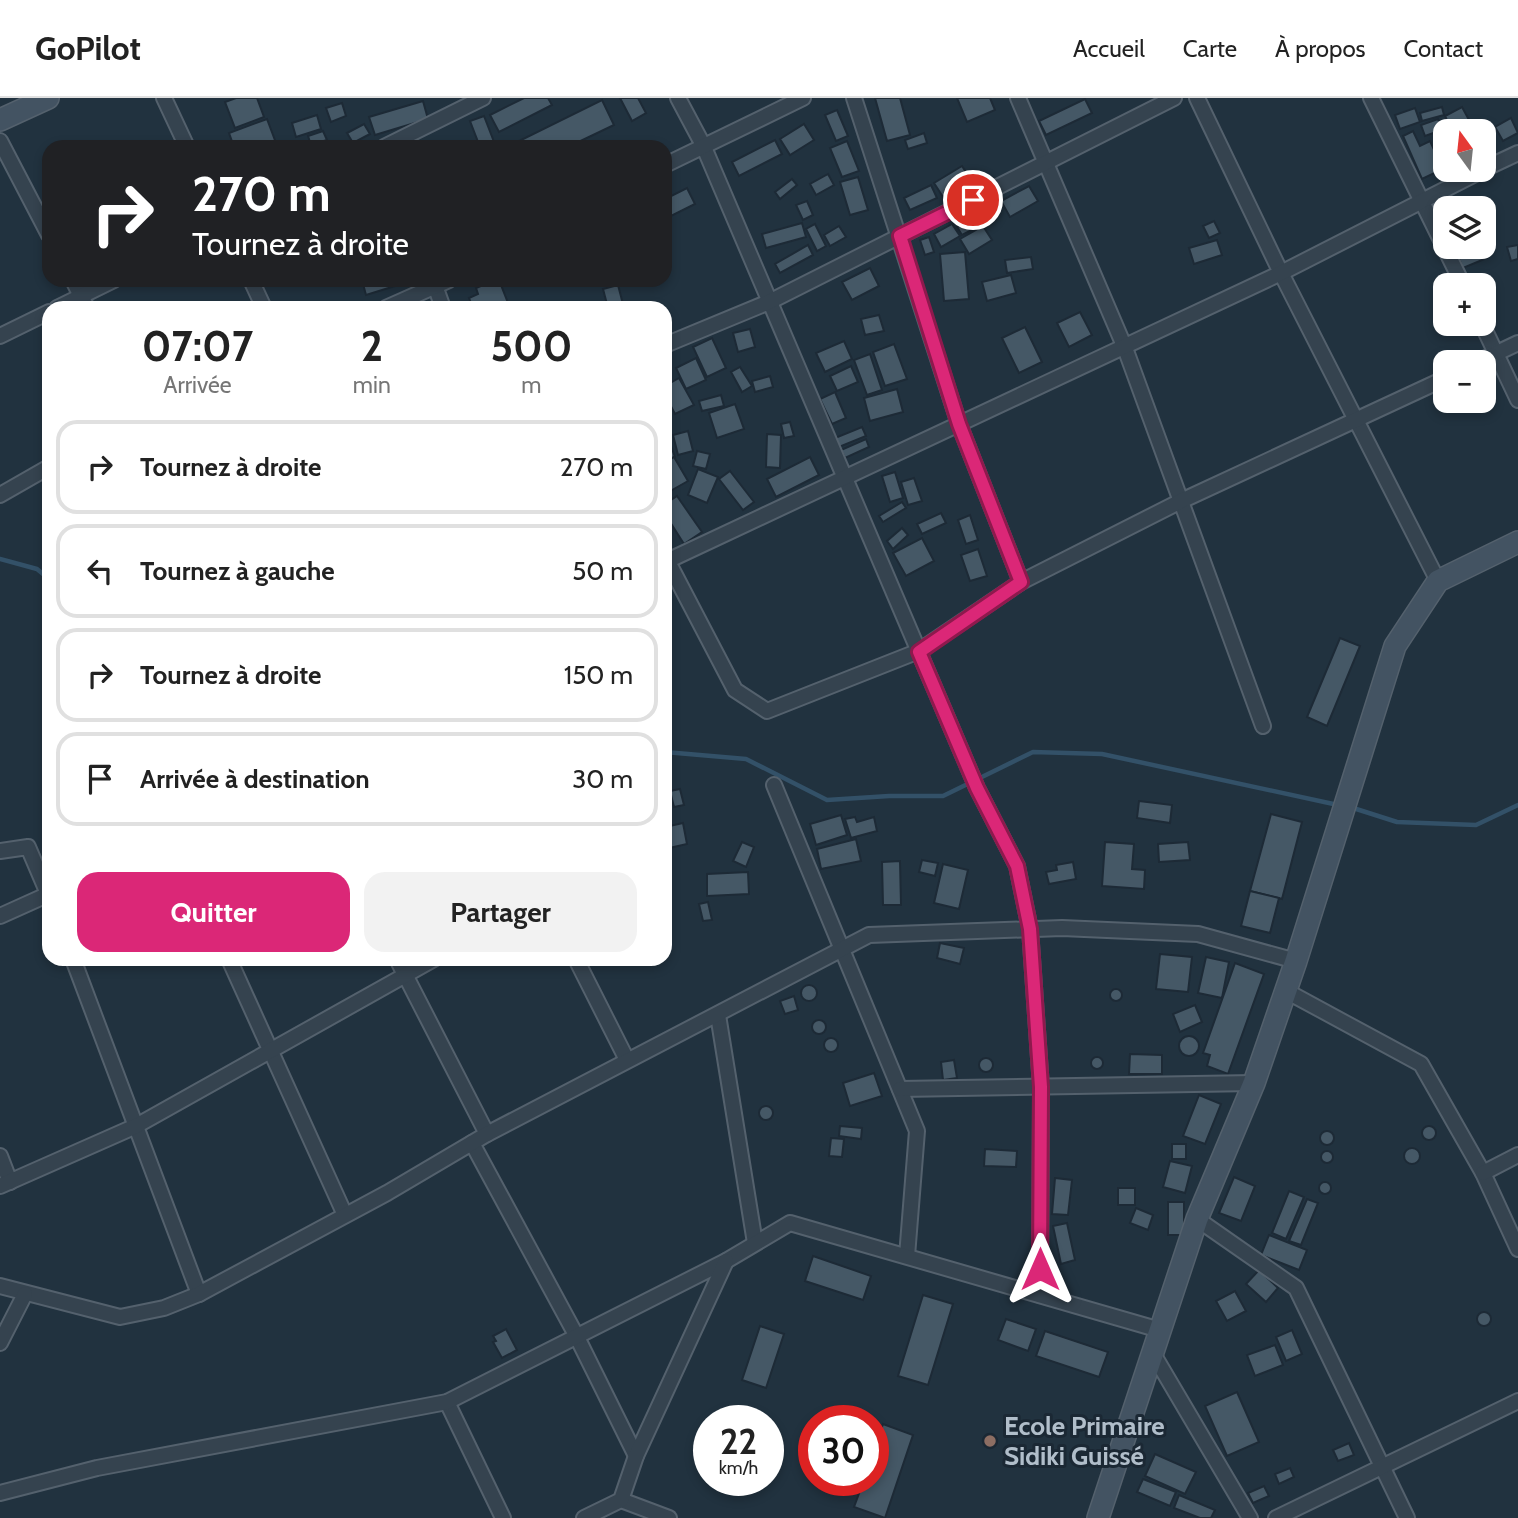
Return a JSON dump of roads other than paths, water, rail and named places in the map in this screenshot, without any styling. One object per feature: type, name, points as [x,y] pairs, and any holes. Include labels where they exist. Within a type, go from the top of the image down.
[{"type":"street","points":[[0,120],[48,98]]},
{"type":"street","points":[[164,98],[184,140]]},
{"type":"street","points":[[401,140],[483,98]]},
{"type":"street","points":[[678,98],[703,145],[974,781],[1017,866],[1030,929],[1041,1087],[1040,1295]]},
{"type":"street","points":[[672,161],[803,98]]},
{"type":"street","points":[[855,98],[959,424],[1021,582]]},
{"type":"street","points":[[1018,98],[1125,348],[1263,726]]},
{"type":"street","points":[[672,342],[769,302],[1174,98]]},
{"type":"street","points":[[1197,98],[1281,273],[1438,581]]},
{"type":"street","points":[[1371,98],[1457,273]]},
{"type":"street","points":[[0,141],[42,222]]},
{"type":"street","points":[[1496,164],[1518,153]]},
{"type":"street","points":[[672,556],[1125,348],[1281,273],[1459,182]]},
{"type":"street","points":[[85,301],[104,287]]},
{"type":"street","points":[[400,301],[428,287]]},
{"type":"street","points":[[0,336],[42,315]]},
{"type":"street","points":[[1518,343],[1496,354],[1518,400]]},
{"type":"street","points":[[672,570],[735,690],[767,711],[919,652],[1021,582],[1179,502],[1433,384]]},
{"type":"street","points":[[0,495],[42,471]]},
{"type":"street","points":[[1098,1518],[1197,1219],[1254,1083],[1286,991],[1395,646],[1438,581],[1518,542]]},
{"type":"street","points":[[774,785],[917,1131],[907,1256]]},
{"type":"street","points":[[0,851],[28,847],[42,879]]},
{"type":"street","points":[[0,916],[42,898]]},
{"type":"street","points":[[0,1286],[120,1318],[164,1308],[199,1294],[487,1134],[869,935],[1062,928],[1198,934],[1296,961]]},
{"type":"street","points":[[76,966],[199,1294]]},
{"type":"street","points":[[232,966],[345,1215]]},
{"type":"street","points":[[401,966],[487,1134]]},
{"type":"street","points":[[0,1156],[5,1184],[136,1126],[420,966]]},
{"type":"street","points":[[580,966],[627,1060]]},
{"type":"street","points":[[1286,991],[1421,1064],[1483,1173],[1518,1249]]},
{"type":"street","points":[[718,1015],[755,1243]]},
{"type":"street","points":[[900,1089],[1254,1083]]},
{"type":"street","points":[[472,1143],[576,1335],[636,1456]]},
{"type":"street","points":[[1483,1173],[1518,1156]]},
{"type":"street","points":[[1197,1219],[1296,1288],[1407,1518]]},
{"type":"street","points":[[0,1493],[97,1468],[447,1402],[726,1261],[790,1223],[1160,1330]]},
{"type":"street","points":[[584,1518],[621,1500],[636,1456],[726,1261]]},
{"type":"street","points":[[0,1343],[26,1294]]},
{"type":"street","points":[[1152,1352],[1250,1518]]},
{"type":"street","points":[[1276,1518],[1518,1401]]},
{"type":"street","points":[[447,1402],[503,1518]]},
{"type":"street","points":[[621,1500],[669,1518]]},
{"type":"waterway","points":[[0,559],[37,569],[42,573]]},
{"type":"waterway","points":[[672,753],[746,759],[827,800],[943,796],[1033,752],[1102,754],[1338,805]]},
{"type":"waterway","points":[[1350,807],[1397,822],[1476,825],[1518,805]]},
{"type":"place","name":"Ecole Primaire Sidiki Guissé","points":[[990,1441]]}]
